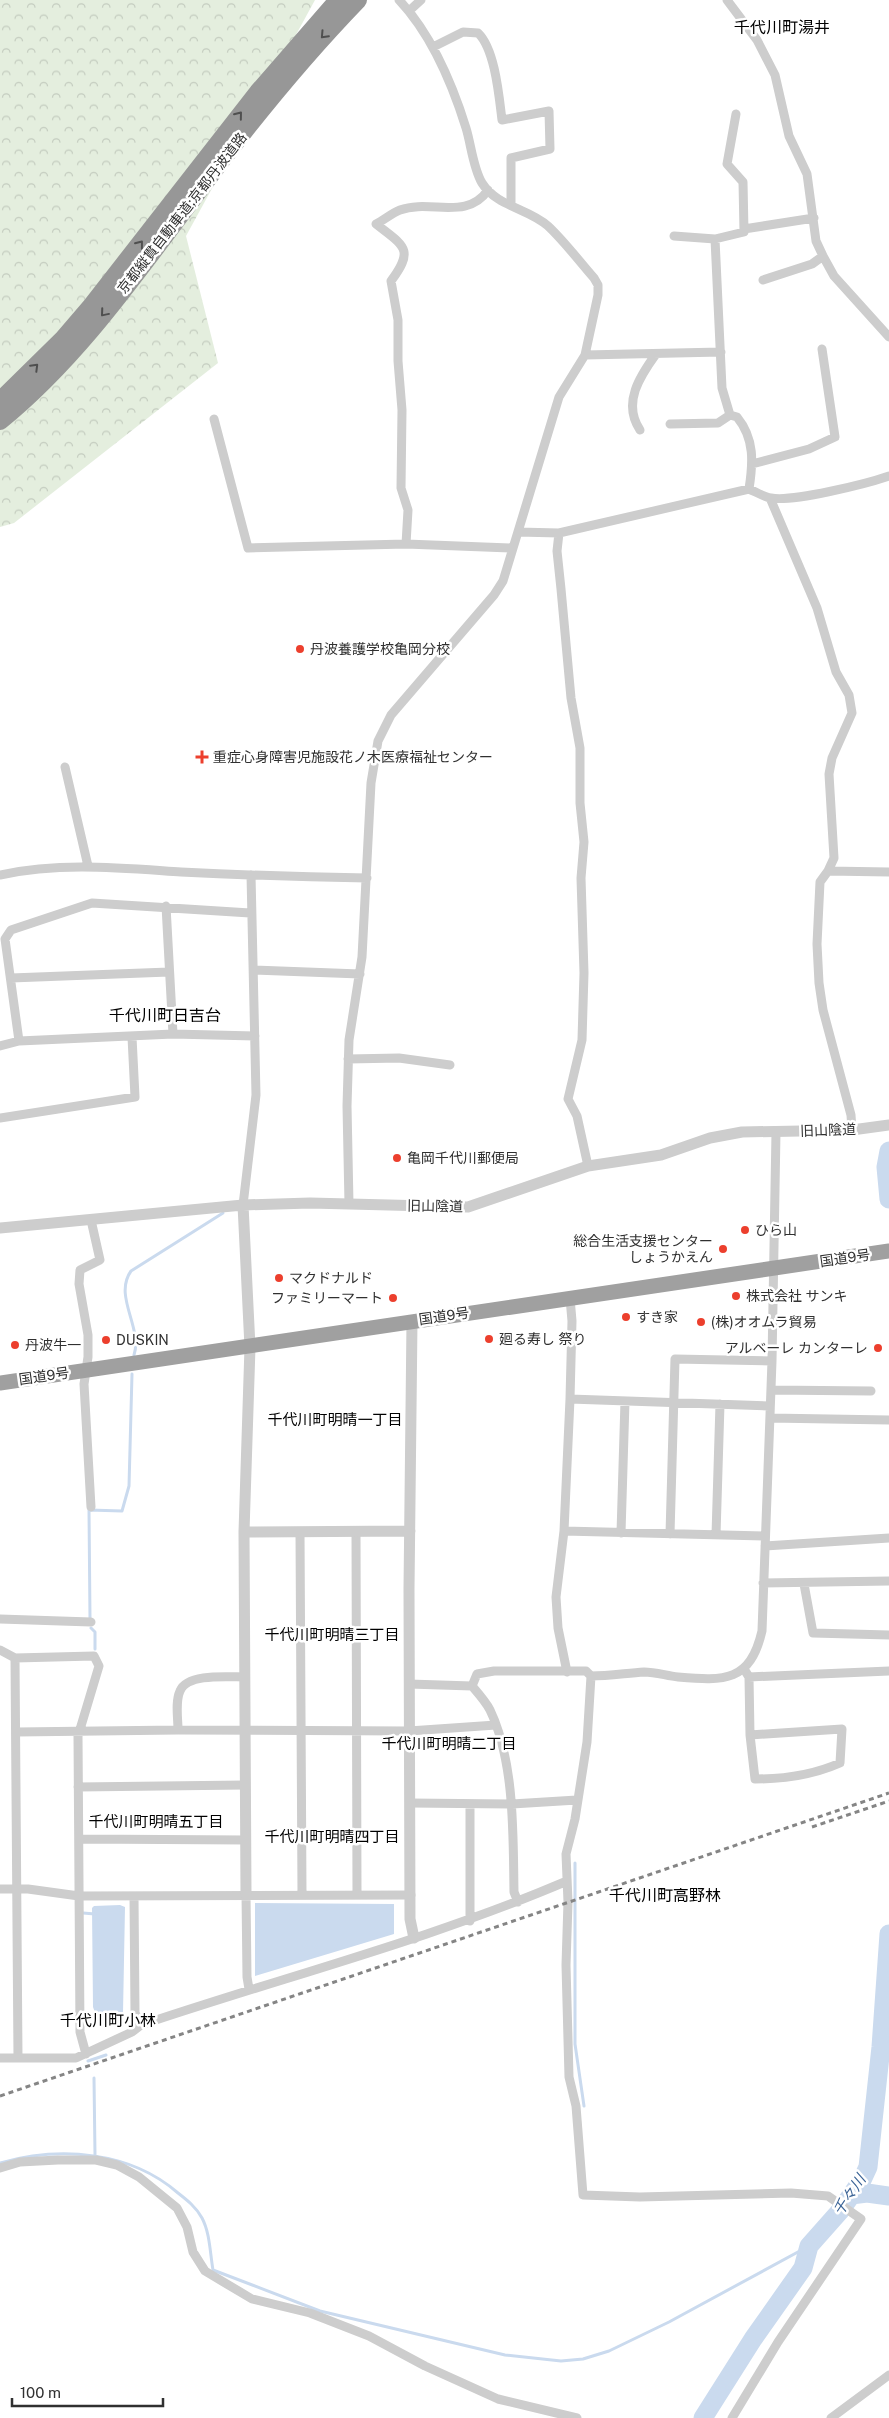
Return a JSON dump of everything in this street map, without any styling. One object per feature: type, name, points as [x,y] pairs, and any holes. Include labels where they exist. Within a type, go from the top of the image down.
[{"type":"highway","name":"京都縦貫自動車道;京都丹波道路","points":[[0,401],[62,340],[92,305],[258,92],[338,0]]},
{"type":"highway","name":"京都縦貫自動車道;京都丹波道路","points":[[0,421],[73,350],[134,276],[270,100],[319,41],[358,0]]},
{"type":"highway","name":"国道9号","points":[[0,1383],[250,1347],[412,1320],[889,1251]]},
{"type":"street","points":[[349,1204],[349,1040],[360,974],[372,783],[378,741],[391,715],[494,596],[502,580],[559,397],[585,355],[597,305],[598,285],[548,226],[534,216],[496,198],[481,181],[458,104],[432,47],[409,11],[399,0]]},
{"type":"street","points":[[409,11],[421,0]]},
{"type":"street","points":[[727,0],[757,40],[775,75],[789,136],[807,174],[816,241],[822,256],[834,276],[889,336]]},
{"type":"street","points":[[432,47],[464,32],[478,33],[484,38],[493,67],[502,120],[549,111],[550,149],[511,158],[511,205]]},
{"type":"street","points":[[674,236],[715,239],[739,235],[744,232],[743,182],[728,164],[736,114]]},
{"type":"street","points":[[406,544],[408,510],[401,488],[402,410],[398,361],[398,320],[391,282],[404,264],[405,253],[401,244],[376,224],[400,210],[418,207],[461,207],[481,201],[488,190]]},
{"type":"street","points":[[744,229],[814,218]]},
{"type":"street","points":[[715,239],[722,388],[730,416]]},
{"type":"street","points":[[763,280],[812,264],[822,256]]},
{"type":"street","points":[[752,464],[809,449],[835,437],[822,349]]},
{"type":"street","points":[[585,355],[721,352]]},
{"type":"street","points":[[640,430],[636,423],[632,401],[639,378],[656,354]]},
{"type":"street","points":[[670,424],[718,424],[730,416],[737,417],[748,433],[752,454],[749,489]]},
{"type":"street","points":[[214,419],[248,548],[406,544],[513,548]]},
{"type":"street","points":[[518,532],[559,533],[749,489],[770,498],[785,499],[871,482],[889,476]]},
{"type":"street","points":[[770,498],[817,608],[836,672],[849,695],[852,713],[832,758],[829,774],[834,858],[820,882],[818,944],[819,984],[823,1010],[851,1115],[852,1130]]},
{"type":"street","points":[[559,533],[557,551],[562,607],[571,698],[580,748],[580,804],[584,842],[581,878],[584,972],[582,1040],[568,1099],[577,1116],[588,1166]]},
{"type":"street","points":[[65,767],[88,866]]},
{"type":"street","points":[[0,875],[26,870],[88,866],[251,875],[367,878]]},
{"type":"street","points":[[828,871],[889,872]]},
{"type":"street","points":[[249,1989],[247,1977],[246,1894],[244,1532],[250,1347],[243,1205],[256,1095],[254,970],[250,913],[251,875]]},
{"type":"street","points":[[19,1042],[5,940],[11,930],[92,903],[166,906],[250,913]]},
{"type":"street","points":[[166,906],[173,1034]]},
{"type":"street","points":[[254,970],[360,974]]},
{"type":"street","points":[[11,978],[169,972]]},
{"type":"street","points":[[0,1046],[19,1042],[173,1034],[255,1036]]},
{"type":"street","points":[[0,1118],[135,1097],[132,1037]]},
{"type":"street","points":[[348,1059],[399,1058],[450,1064]]},
{"type":"street","name":"旧山陰道","points":[[0,1228],[243,1205],[349,1204],[468,1207],[588,1166],[660,1155],[710,1138],[742,1132],[852,1130],[884,1126]]},
{"type":"street","points":[[750,1735],[842,1729],[840,1763],[819,1772],[777,1779],[755,1779],[750,1735],[746,1673],[757,1650],[762,1631],[772,1360],[776,1132]]},
{"type":"street","points":[[91,1507],[84,1384],[88,1335],[79,1284],[80,1270],[100,1260],[92,1220]]},
{"type":"street","points":[[567,1672],[558,1628],[556,1597],[564,1531],[570,1399],[572,1321],[570,1298]]},
{"type":"street","points":[[412,1320],[410,1919],[414,1938]]},
{"type":"street","points":[[670,1534],[675,1359],[772,1360]]},
{"type":"street","points":[[770,1390],[871,1391]]},
{"type":"street","points":[[570,1399],[770,1406]]},
{"type":"street","points":[[621,1533],[624,1401]]},
{"type":"street","points":[[716,1535],[720,1404]]},
{"type":"street","points":[[770,1418],[889,1420]]},
{"type":"street","points":[[356,1531],[355,1731],[357,1894]]},
{"type":"street","points":[[244,1532],[410,1531]]},
{"type":"street","points":[[564,1531],[765,1536]]},
{"type":"street","points":[[300,1532],[302,1894]]},
{"type":"street","points":[[765,1546],[889,1538]]},
{"type":"street","points":[[764,1583],[804,1584],[889,1581]]},
{"type":"street","points":[[804,1584],[814,1633],[889,1636]]},
{"type":"street","points":[[0,1619],[91,1622]]},
{"type":"street","points":[[0,1650],[16,1658],[94,1656],[99,1666],[78,1736],[80,2032],[86,2054]]},
{"type":"street","points":[[16,1658],[18,2058]]},
{"type":"street","points":[[472,1686],[477,1674],[494,1671],[586,1672],[591,1676],[622,1676],[645,1672],[679,1677],[728,1677],[746,1673],[889,1672]]},
{"type":"street","points":[[591,1676],[587,1742],[576,1800],[575,1819],[566,1854],[569,2077],[576,2106],[583,2195],[640,2197],[791,2193],[828,2196],[861,2219],[778,2342],[732,2418]]},
{"type":"street","points":[[178,1730],[178,1698],[180,1690],[187,1682],[202,1678],[245,1677]]},
{"type":"street","points":[[410,1684],[472,1686]]},
{"type":"street","points":[[472,1686],[490,1709],[496,1725],[512,1804],[514,1892],[518,1902]]},
{"type":"street","points":[[17,1732],[178,1730],[410,1731],[496,1725]]},
{"type":"street","points":[[78,1787],[246,1786]]},
{"type":"street","points":[[410,1804],[512,1804],[576,1800]]},
{"type":"street","points":[[470,1804],[470,1921]]},
{"type":"street","points":[[78,1839],[246,1840]]},
{"type":"street","points":[[0,2058],[76,2058],[132,2032],[141,2025],[249,1989],[470,1921],[567,1881]]},
{"type":"street","points":[[0,1888],[28,1889],[79,1896],[411,1895]]},
{"type":"street","points":[[134,1896],[135,2012],[141,2025]]},
{"type":"street","points":[[0,2168],[20,2162],[58,2160],[96,2160],[117,2165],[139,2176],[178,2208],[187,2227],[193,2252],[205,2271],[252,2299],[310,2313],[369,2336],[426,2366],[498,2399],[577,2418]]},
{"type":"street","points":[[831,2418],[889,2375]]},
{"type":"green space","points":[[0,0],[315,0],[186,236],[218,363],[14,523],[0,527]]},
{"type":"water","points":[[255,1903],[394,1904],[394,1934],[255,1976]]},
{"type":"water","points":[[120,1905],[125,1907],[123,2013],[117,2023],[100,2027],[93,2007],[92,1908],[94,1906]]},
{"type":"waterway","name":"千々川","points":[[889,1151],[886,1167],[889,1199]]},
{"type":"waterway","points":[[134,1355],[136,1345],[135,1334],[125,1291],[126,1281],[131,1271],[223,1213]]},
{"type":"waterway","points":[[90,1618],[89,1510],[122,1511],[129,1486],[132,1374]]},
{"type":"waterway","points":[[91,1628],[95,1632],[95,1649]]},
{"type":"waterway","points":[[575,1863],[575,2044],[584,2106]]},
{"type":"waterway","points":[[83,1913],[95,1914]]},
{"type":"waterway","name":"千々川","points":[[703,2418],[753,2339],[803,2268],[809,2246],[840,2211],[862,2180],[868,2167],[881,2047],[889,1934]]},
{"type":"waterway","points":[[88,2061],[106,2055]]},
{"type":"waterway","points":[[94,2078],[95,2155]]},
{"type":"waterway","points":[[0,2163],[46,2155],[70,2154],[94,2156],[138,2168],[159,2179],[185,2198],[197,2210],[207,2230],[213,2270],[320,2311],[505,2355],[561,2361],[583,2359],[609,2351],[669,2322],[809,2246]]},
{"type":"waterway","points":[[851,2195],[867,2193],[889,2196]]},
{"type":"railway","points":[[0,2096],[889,1793]]},
{"type":"railway","points":[[812,1827],[889,1801]]},
{"type":"place","name":"丹波養護学校亀岡分校","points":[[300,649]]},
{"type":"place","name":"重症心身障害児施設花ノ木医療福祉センター","points":[[202,757]]},
{"type":"place","name":"亀岡千代川郵便局","points":[[397,1158]]},
{"type":"place","name":"ひら山","points":[[745,1230]]},
{"type":"place","name":"総合生活支援センター しょうかえん","points":[[723,1249]]},
{"type":"place","name":"マクドナルド","points":[[279,1278]]},
{"type":"place","name":"株式会社 サンキ","points":[[736,1296]]},
{"type":"place","name":"ファミリーマート","points":[[393,1298]]},
{"type":"place","name":"すき家","points":[[626,1317]]},
{"type":"place","name":"(株)オオムラ貿易","points":[[701,1322]]},
{"type":"place","name":"廻る寿し 祭り","points":[[489,1339]]},
{"type":"place","name":"DUSKIN","points":[[106,1340]]},
{"type":"place","name":"丹波牛一","points":[[15,1345]]},
{"type":"place","name":"アルベーレ カンターレ","points":[[878,1348]]},
{"type":"district","name":"千代川町湯井","points":[[782,27]]},
{"type":"district","name":"千代川町日吉台","points":[[165,1015]]},
{"type":"district","name":"千代川町明晴一丁目","points":[[335,1419]]},
{"type":"district","name":"千代川町明晴三丁目","points":[[332,1634]]},
{"type":"district","name":"千代川町明晴二丁目","points":[[449,1743]]},
{"type":"district","name":"千代川町明晴五丁目","points":[[156,1821]]},
{"type":"district","name":"千代川町明晴四丁目","points":[[332,1836]]},
{"type":"district","name":"千代川町高野林","points":[[665,1895]]},
{"type":"district","name":"千代川町小林","points":[[108,2020]]}]
